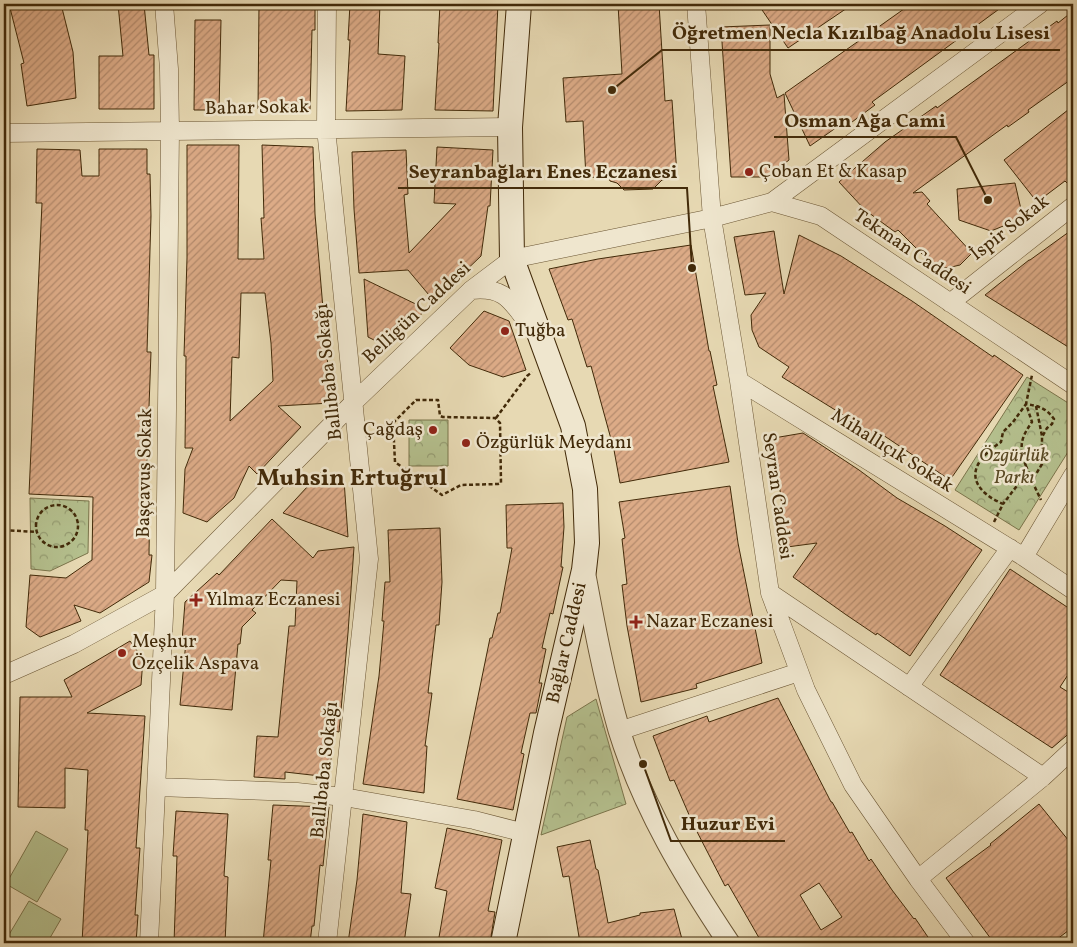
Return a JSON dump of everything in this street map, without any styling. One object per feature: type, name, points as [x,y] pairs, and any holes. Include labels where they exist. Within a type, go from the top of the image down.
[{"type":"main road","name":"Bağlar Caddesi","points":[[502,943],[546,733],[584,570],[587,543],[585,489],[573,426],[512,259],[510,127],[519,4]]},
{"type":"street","name":"Başçavuş Sokak","points":[[149,943],[165,594],[170,131],[169,69],[164,4]]},
{"type":"street","name":"Ballıbaba Sokağı","points":[[327,943],[369,559],[326,128],[328,4]]},
{"type":"street","name":"Seyran Caddesi","points":[[696,4],[712,218],[739,381],[770,593],[806,690],[853,785],[918,880],[966,943]]},
{"type":"street","points":[[512,259],[712,218],[772,202],[1040,4]]},
{"type":"street","name":"Bahar Sokak","points":[[4,133],[510,127]]},
{"type":"street","name":"Tekman Caddesi","points":[[772,202],[821,216],[1073,385]]},
{"type":"street","name":"İspir Sokak","points":[[950,303],[1073,206]]},
{"type":"street","name":"Belligün Caddesi","points":[[4,674],[74,644],[165,594],[354,402],[471,290],[512,259]]},
{"type":"street","name":"Bağlar Caddesi","points":[[471,290],[492,289],[506,296],[546,350]]},
{"type":"street","name":"Mihallıçık Sokak","points":[[739,381],[1018,552],[1073,590]]},
{"type":"street","points":[[909,686],[1018,552],[1073,475]]},
{"type":"street","points":[[584,570],[602,662],[619,731],[636,777],[656,823],[690,885],[729,943]]},
{"type":"street","points":[[770,593],[1043,777]]},
{"type":"street","points":[[619,731],[799,672]]},
{"type":"street","points":[[918,880],[1043,777],[1073,749]]},
{"type":"street","points":[[157,787],[297,792],[344,797],[474,820],[525,833]]},
{"type":"path","points":[[495,418],[546,350]]},
{"type":"path","points":[[1003,504],[985,493],[975,479],[976,469],[980,460],[991,449],[1002,442],[1003,432],[1026,404],[1035,361]]},
{"type":"path","points":[[416,400],[438,400],[440,416],[443,417],[495,418],[500,423],[501,483],[461,485],[442,495],[395,462],[392,422],[416,400]]},
{"type":"path","points":[[1026,404],[1040,406],[1048,411],[1054,419],[1052,424],[1046,428],[1042,437]]},
{"type":"path","points":[[1026,404],[1032,422],[1020,445],[1021,453],[1032,481],[1042,464],[1042,437],[1036,406]]},
{"type":"path","points":[[988,534],[1003,504],[1016,488],[1026,466]]},
{"type":"path","points":[[57,505],[66,507],[74,513],[78,521],[78,530],[74,539],[67,545],[58,548],[49,546],[41,540],[37,532],[36,522],[40,514],[48,508],[57,505]]},
{"type":"path","points":[[4,530],[37,532]]},
{"type":"green space","name":"Özgürlük Parkı","points":[[1027,377],[1073,406],[1073,444],[1019,530],[955,490]]},
{"type":"green space","points":[[409,420],[448,420],[448,466],[409,466]]},
{"type":"green space","points":[[30,498],[89,501],[88,553],[50,571],[31,569]]},
{"type":"green space","points":[[596,699],[626,804],[541,835],[567,717]]},
{"type":"green space","points":[[36,831],[68,849],[37,902],[6,884]]},
{"type":"green space","points":[[29,901],[61,919],[47,943],[4,943]]},
{"type":"building","points":[[9,4],[61,4],[73,52],[76,98],[27,106],[21,64],[24,63]]},
{"type":"building","points":[[118,4],[144,4],[149,55],[154,55],[154,109],[99,109],[99,56],[123,56]]},
{"type":"building","points":[[259,4],[315,4],[315,30],[312,30],[310,110],[258,109]]},
{"type":"building","points":[[350,4],[380,4],[378,54],[405,56],[402,110],[346,111]]},
{"type":"building","points":[[440,4],[498,4],[493,111],[435,110]]},
{"type":"building","points":[[618,4],[659,4],[665,101],[672,100],[677,176],[662,180],[653,189],[624,190],[617,183],[610,181],[608,176],[586,178],[583,121],[566,122],[563,78],[622,74]]},
{"type":"building","points":[[758,4],[853,4],[788,48]]},
{"type":"building","points":[[911,4],[1006,4],[872,102],[875,105],[852,122],[850,118],[810,146],[785,93]]},
{"type":"building","points":[[1073,11],[1073,78],[1028,110],[1029,112],[1008,127],[1007,125],[913,193],[922,192],[930,201],[927,204],[972,253],[960,265],[947,268],[936,265],[928,260],[898,230],[895,232],[865,210],[839,182],[885,142],[936,106],[937,108]]},
{"type":"building","points":[[195,20],[221,20],[219,110],[194,110]]},
{"type":"building","points":[[770,25],[770,74],[777,98],[784,94],[789,160],[767,177],[731,177],[721,27]]},
{"type":"building","points":[[1073,106],[1073,178],[1067,183],[1065,181],[1037,202],[1004,160]]},
{"type":"building","points":[[187,145],[239,145],[238,259],[264,259],[261,218],[264,218],[262,145],[313,147],[315,214],[331,403],[278,406],[301,427],[257,474],[249,466],[234,498],[207,522],[183,513],[185,469],[193,448],[185,448],[186,356],[184,356],[187,258]],"holes":[[[241,293],[265,293],[273,381],[230,421],[232,357],[239,358]]]},
{"type":"building","points":[[437,147],[493,150],[490,206],[488,206],[481,256],[434,301],[408,270],[359,273],[352,152],[406,150],[408,194],[404,195],[409,253],[456,204],[434,203]]},
{"type":"building","points":[[37,149],[80,150],[82,176],[99,176],[99,149],[147,149],[147,174],[150,174],[151,216],[147,352],[151,352],[146,489],[150,489],[149,555],[152,555],[149,582],[100,613],[74,605],[81,621],[40,637],[26,627],[30,575],[66,578],[92,560],[93,497],[29,494],[42,203],[36,203]]},
{"type":"building","points":[[1015,183],[1023,218],[991,231],[959,220],[957,189]]},
{"type":"building","points":[[1073,229],[1073,350],[985,295],[1029,260]]},
{"type":"building","points":[[774,231],[784,294],[799,235],[841,256],[1023,375],[950,480],[880,433],[876,438],[853,421],[782,377],[789,367],[759,347],[752,330],[751,315],[766,293],[745,295],[734,237]]},
{"type":"building","points":[[691,245],[709,351],[717,385],[713,386],[729,462],[620,483],[614,450],[591,366],[587,367],[572,319],[568,320],[549,269],[598,259]]},
{"type":"building","points":[[364,279],[426,309],[390,348],[368,337]]},
{"type":"building","points":[[484,311],[509,321],[526,370],[503,377],[469,365],[450,348]]},
{"type":"building","points":[[803,433],[897,498],[982,550],[910,656],[877,633],[876,635],[793,577],[817,543],[787,547],[779,482],[776,483],[768,439]]},
{"type":"building","points":[[320,473],[344,480],[348,537],[283,513]]},
{"type":"building","points":[[730,486],[738,543],[762,663],[696,684],[697,688],[641,702],[627,626],[622,585],[627,584],[622,539],[625,538],[619,502]]},
{"type":"building","points":[[563,503],[564,527],[561,567],[563,567],[553,614],[550,613],[542,648],[546,649],[539,683],[542,683],[536,713],[530,713],[521,753],[524,754],[513,810],[457,799],[490,638],[492,638],[498,613],[500,613],[512,548],[507,548],[506,505]]},
{"type":"building","points":[[272,519],[313,558],[318,551],[354,547],[339,732],[334,731],[329,777],[285,772],[285,779],[254,777],[257,736],[278,737],[289,626],[295,626],[297,581],[281,580],[252,610],[256,613],[242,627],[240,644],[238,644],[232,710],[180,705],[186,641],[182,641],[185,602],[217,573],[219,575]]},
{"type":"building","points":[[440,528],[442,582],[439,625],[436,625],[428,693],[432,693],[425,746],[427,746],[424,793],[363,784],[379,676],[385,582],[390,582],[388,530]]},
{"type":"building","points":[[1010,569],[1073,611],[1073,667],[1060,687],[1073,695],[1073,730],[1052,748],[940,675]]},
{"type":"building","points":[[130,641],[143,659],[141,685],[87,713],[145,716],[136,848],[140,848],[135,915],[138,915],[136,943],[82,943],[88,830],[85,830],[88,770],[65,768],[65,808],[18,807],[20,697],[72,697],[64,680]]},
{"type":"building","points":[[778,698],[831,802],[850,833],[852,832],[869,861],[871,859],[932,943],[762,943],[728,884],[725,886],[693,824],[674,780],[670,781],[653,736],[707,716],[709,722]],"holes":[[[819,883],[842,917],[821,930],[800,895]]]},
{"type":"building","points":[[1039,804],[1073,846],[1073,927],[1052,943],[994,943],[946,878],[991,845]]},
{"type":"building","points":[[273,805],[329,807],[323,866],[320,865],[314,926],[312,926],[310,943],[263,943],[271,860],[268,860]]},
{"type":"building","points":[[176,811],[228,814],[224,876],[228,877],[225,943],[174,943],[177,856],[173,856]]},
{"type":"building","points":[[363,814],[407,822],[401,893],[411,894],[404,943],[348,943],[357,880]]},
{"type":"building","points":[[447,828],[502,840],[488,911],[495,912],[490,943],[438,943],[447,891],[435,888]]},
{"type":"building","points":[[590,840],[608,923],[640,915],[640,913],[674,909],[683,943],[580,943],[569,876],[563,877],[557,847]]},
{"type":"place","name":"Öğretmen Necla Kızılbağ Anadolu Lisesi","points":[[612,90]]},
{"type":"place","name":"Çoban Et & Kasap","points":[[749,172]]},
{"type":"place","name":"Osman Ağa Cami","points":[[988,200]]},
{"type":"place","name":"Seyranbağları Enes Eczanesi","points":[[692,268]]},
{"type":"place","name":"Tuğba","points":[[505,331]]},
{"type":"place","name":"Çağdaş","points":[[433,430]]},
{"type":"place","name":"Özgürlük Meydanı","points":[[466,443]]},
{"type":"place","name":"Yılmaz Eczanesi","points":[[196,600]]},
{"type":"place","name":"Nazar Eczanesi","points":[[636,622]]},
{"type":"place","name":"Meşhur Özçelik Aspava","points":[[122,653]]},
{"type":"place","name":"Huzur Evi","points":[[643,764]]},
{"type":"district","name":"Muhsin Ertuğrul","points":[[352,479]]}]
